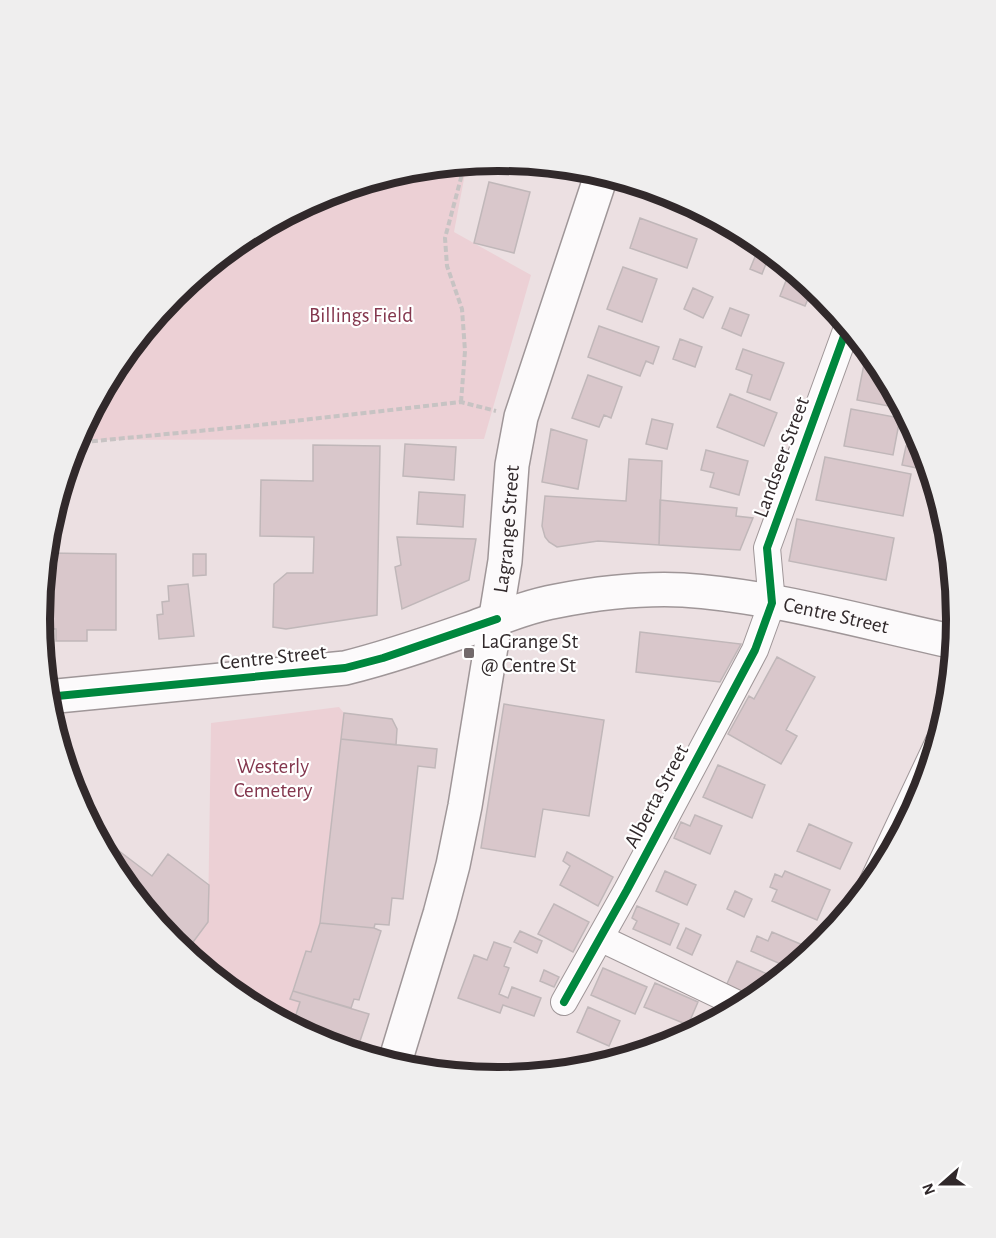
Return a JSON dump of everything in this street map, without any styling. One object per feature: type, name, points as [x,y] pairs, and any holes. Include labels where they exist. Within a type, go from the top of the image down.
[{"type":"main road","name":"Lagrange Street","points":[[397,1056],[453,864],[467,796],[507,550],[512,465],[521,417],[599,182]]},
{"type":"main road","name":"Centre Street","points":[[56,696],[345,668],[383,658],[556,601],[651,590],[719,594],[946,640]]},
{"type":"street","name":"Landseer Street","points":[[772,603],[767,548],[846,337]]},
{"type":"street","name":"Alberta Street","points":[[564,1002],[755,650],[772,603]]},
{"type":"street","points":[[600,938],[732,1001]]},
{"type":"path","points":[[461,402],[465,351],[462,309],[447,266],[445,238],[463,172]]},
{"type":"path","points":[[86,442],[461,402],[498,411]]},
{"type":"green space","name":"Billings Field","points":[[465,171],[454,232],[531,275],[484,439],[87,440],[110,395],[142,346],[181,302],[225,263],[249,246],[300,217],[354,194],[411,179]]},
{"type":"green space","name":"Westerly Cemetery","points":[[339,707],[344,713],[320,923],[311,952],[306,951],[290,998],[300,1002],[295,1018],[249,992],[191,945],[208,921],[211,723]]},
{"type":"building","points":[[489,182],[530,192],[514,253],[474,243]]},
{"type":"building","points":[[640,218],[697,239],[687,268],[630,248]]},
{"type":"building","points":[[757,253],[767,260],[762,274],[750,269]]},
{"type":"building","points":[[623,267],[657,279],[642,322],[607,309]]},
{"type":"building","points":[[788,277],[809,296],[805,306],[780,296]]},
{"type":"building","points":[[693,288],[713,297],[703,318],[684,309]]},
{"type":"building","points":[[730,308],[749,315],[741,336],[722,328]]},
{"type":"building","points":[[599,326],[659,347],[653,364],[646,361],[640,376],[588,357]]},
{"type":"building","points":[[680,339],[702,347],[695,367],[673,359]]},
{"type":"building","points":[[743,349],[784,363],[770,400],[747,392],[752,375],[736,369]]},
{"type":"building","points":[[864,364],[867,365],[892,407],[857,400]]},
{"type":"building","points":[[588,375],[622,387],[611,418],[604,415],[599,427],[572,418]]},
{"type":"building","points":[[730,394],[777,413],[764,446],[717,427]]},
{"type":"building","points":[[851,409],[898,418],[900,420],[893,455],[844,446]]},
{"type":"building","points":[[652,419],[673,424],[667,449],[646,444]]},
{"type":"building","points":[[551,429],[587,440],[578,489],[542,482]]},
{"type":"building","points":[[405,444],[456,447],[454,480],[403,476]]},
{"type":"building","points":[[313,445],[380,446],[377,615],[286,629],[273,627],[274,584],[287,573],[313,573],[314,537],[260,536],[261,480],[313,481]]},
{"type":"building","points":[[906,446],[912,447],[921,469],[902,465]]},
{"type":"building","points":[[706,450],[748,461],[739,495],[710,487],[714,473],[701,470]]},
{"type":"building","points":[[825,457],[911,474],[903,516],[816,500]]},
{"type":"building","points":[[629,459],[662,461],[659,545],[598,541],[557,547],[549,542],[542,526],[545,496],[626,501]]},
{"type":"building","points":[[419,492],[465,495],[463,527],[417,524]]},
{"type":"building","points":[[660,500],[737,508],[736,516],[753,518],[740,550],[659,545]]},
{"type":"building","points":[[797,519],[894,538],[886,580],[789,561]]},
{"type":"building","points":[[397,537],[476,539],[469,580],[402,609],[395,567],[401,565]]},
{"type":"building","points":[[54,553],[116,554],[116,630],[87,630],[87,641],[56,641],[56,629],[50,629],[50,590]]},
{"type":"building","points":[[193,554],[206,554],[206,575],[193,576]]},
{"type":"building","points":[[188,584],[194,636],[159,639],[157,615],[163,614],[162,602],[169,601],[168,586]]},
{"type":"building","points":[[640,632],[741,644],[720,682],[636,672]]},
{"type":"building","points":[[777,657],[815,677],[786,730],[797,736],[781,764],[728,734],[749,696],[754,699]]},
{"type":"building","points":[[504,704],[604,720],[589,816],[543,809],[535,857],[481,848]]},
{"type":"building","points":[[344,713],[392,719],[397,729],[396,745],[341,739]]},
{"type":"building","points":[[341,739],[437,749],[435,768],[418,766],[403,899],[392,898],[389,925],[375,924],[374,928],[320,923]]},
{"type":"building","points":[[718,765],[765,785],[752,818],[703,797]]},
{"type":"building","points":[[695,815],[722,826],[710,854],[674,838],[681,822],[690,826]]},
{"type":"building","points":[[809,824],[852,843],[840,869],[797,851]]},
{"type":"building","points":[[111,845],[152,876],[168,854],[209,885],[208,922],[191,945],[142,892]]},
{"type":"building","points":[[567,852],[613,877],[598,906],[560,885],[570,866],[563,861]]},
{"type":"building","points":[[665,871],[696,885],[687,905],[656,891]]},
{"type":"building","points":[[785,871],[830,890],[817,920],[772,901],[777,890],[770,887],[775,874],[782,877]]},
{"type":"building","points":[[735,891],[752,899],[744,917],[727,909]]},
{"type":"building","points":[[554,904],[589,922],[573,952],[538,934]]},
{"type":"building","points":[[637,906],[679,924],[670,945],[633,929],[637,921],[632,918]]},
{"type":"building","points":[[320,923],[374,928],[381,931],[359,1000],[354,999],[351,1008],[293,991],[306,951],[311,952]]},
{"type":"building","points":[[686,928],[701,935],[692,955],[677,948]]},
{"type":"building","points":[[520,931],[542,941],[537,953],[514,942]]},
{"type":"building","points":[[772,932],[805,946],[783,965],[751,951],[757,936],[768,941]]},
{"type":"building","points":[[494,942],[511,948],[504,966],[509,968],[499,994],[508,998],[512,987],[541,998],[534,1016],[503,1005],[500,1013],[458,998],[474,955],[487,960]]},
{"type":"building","points":[[737,961],[770,975],[744,994],[726,986]]},
{"type":"building","points":[[603,968],[647,987],[635,1014],[591,995]]},
{"type":"building","points":[[544,970],[559,977],[554,987],[540,981]]},
{"type":"building","points":[[655,983],[698,1002],[688,1025],[644,1007]]},
{"type":"building","points":[[293,991],[369,1014],[359,1045],[295,1018],[300,1002],[290,999]]},
{"type":"building","points":[[588,1007],[620,1021],[609,1046],[577,1032]]},
{"type":"cycle path","points":[[564,1002],[627,890],[755,650],[772,603],[767,548],[845,335]]},
{"type":"cycle path","points":[[56,696],[345,668],[383,658],[497,619]]},
{"type":"place","name":"LaGrange St @ Centre St","points":[[469,653]]}]
